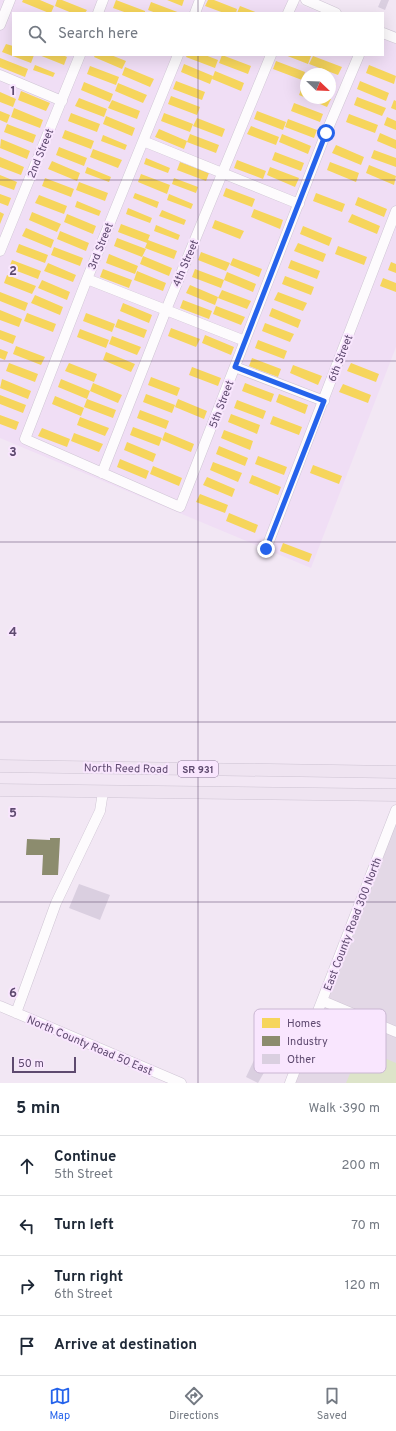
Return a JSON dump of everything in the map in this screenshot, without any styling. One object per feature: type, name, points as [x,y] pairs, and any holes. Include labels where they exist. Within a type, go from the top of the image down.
[{"type":"main road","name":"North Reed Road","points":[[0,766],[396,772]]},
{"type":"main road","name":"SR 931","points":[[0,790],[396,796]]},
{"type":"street","points":[[0,25],[10,0]]},
{"type":"street","points":[[98,12],[103,0]]},
{"type":"street","points":[[195,12],[200,0]]},
{"type":"street","points":[[288,12],[294,0]]},
{"type":"street","points":[[306,0],[334,12]]},
{"type":"street","points":[[384,33],[396,38]]},
{"type":"street","name":"2nd Street","points":[[0,252],[2,239],[80,56]]},
{"type":"street","name":"3rd Street","points":[[102,473],[25,439],[87,279],[178,56]]},
{"type":"street","name":"4th Street","points":[[102,473],[166,310],[271,56]]},
{"type":"street","name":"5th Street","points":[[102,473],[180,507],[299,204],[360,56]]},
{"type":"street","points":[[0,75],[62,100]]},
{"type":"street","points":[[143,141],[299,204]]},
{"type":"street","name":"6th Street","points":[[266,549],[396,211]]},
{"type":"street","points":[[87,279],[245,342]]},
{"type":"street","points":[[235,367],[324,401]]},
{"type":"street","points":[[16,1014],[56,903],[100,811],[103,792]]},
{"type":"street","name":"East County Road 300 North","points":[[320,1009],[396,810]]},
{"type":"street","points":[[323,1001],[342,1009]]},
{"type":"street","name":"North County Road 50 East","points":[[0,1006],[181,1083]]},
{"type":"street","points":[[386,1028],[396,1032]]},
{"type":"street","name":"East County Road 300 North","points":[[290,1083],[294,1073]]},
{"type":"shaded area","points":[[0,0],[290,0],[319,12],[12,12],[12,56],[384,56],[384,39],[396,44],[396,347],[311,568],[0,438]]},
{"type":"shaded area","points":[[396,810],[396,1083],[290,1083],[294,1073],[386,1073],[386,1009],[319,1009]]},
{"type":"shaded area","points":[[386,1059],[396,1063],[396,1083],[346,1083],[350,1073],[386,1073]]},
{"type":"building: Homes","points":[[23,0],[40,0],[54,6],[51,12],[47,12],[22,2]]},
{"type":"building: Homes","points":[[57,0],[62,0],[87,10],[86,12],[70,12],[55,6]]},
{"type":"building: Homes","points":[[116,0],[145,12],[124,12],[113,8]]},
{"type":"building: Homes","points":[[167,0],[184,0],[182,6]]},
{"type":"building: Homes","points":[[208,0],[214,0],[237,9],[236,12],[221,12],[205,6]]},
{"type":"building: Homes","points":[[151,2],[177,12],[153,12],[148,10]]},
{"type":"building: Homes","points":[[240,6],[255,12],[237,12]]},
{"type":"building: Homes","points":[[6,44],[12,46],[12,56],[2,52]]},
{"type":"building: Homes","points":[[13,56],[34,56],[31,63]]},
{"type":"building: Homes","points":[[42,56],[65,56],[67,57],[64,65]]},
{"type":"building: Homes","points":[[114,56],[126,61],[122,69],[94,57]]},
{"type":"building: Homes","points":[[208,56],[218,60],[215,68],[186,57]]},
{"type":"building: Homes","points":[[222,56],[225,56],[251,66],[248,74],[219,63]]},
{"type":"building: Homes","points":[[288,56],[311,56],[308,64]]},
{"type":"building: Homes","points":[[313,56],[342,67],[338,75],[336,74],[336,68],[320,68],[309,64]]},
{"type":"building: Homes","points":[[0,58],[28,69],[25,77],[0,67]]},
{"type":"building: Homes","points":[[276,61],[300,70],[300,79],[273,69]]},
{"type":"building: Homes","points":[[184,64],[213,76],[210,84],[181,72]]},
{"type":"building: Homes","points":[[35,65],[55,73],[53,77],[33,70]]},
{"type":"building: Homes","points":[[369,65],[396,76],[394,84],[366,73]]},
{"type":"building: Homes","points":[[90,66],[119,77],[116,85],[87,74]]},
{"type":"building: Homes","points":[[125,67],[154,79],[150,87],[122,75]]},
{"type":"building: Homes","points":[[215,71],[244,83],[241,91],[212,79]]},
{"type":"building: Homes","points":[[176,81],[205,92],[202,100],[173,89]]},
{"type":"building: Homes","points":[[360,81],[389,93],[386,101],[357,89]]},
{"type":"building: Homes","points":[[84,82],[113,94],[110,102],[81,90]]},
{"type":"building: Homes","points":[[118,83],[147,95],[143,103],[115,91]]},
{"type":"building: Homes","points":[[21,91],[50,103],[46,111],[18,100]]},
{"type":"building: Homes","points":[[0,92],[16,99],[13,107],[0,102]]},
{"type":"building: Homes","points":[[171,96],[200,107],[197,115],[168,104]]},
{"type":"building: Homes","points":[[357,97],[386,108],[382,116],[354,105]]},
{"type":"building: Homes","points":[[79,98],[107,109],[104,117],[75,106]]},
{"type":"building: Homes","points":[[112,100],[140,111],[137,119],[108,108]]},
{"type":"building: Homes","points":[[394,100],[396,101],[396,110],[391,108]]},
{"type":"building: Homes","points":[[294,103],[323,114],[320,122],[291,111]]},
{"type":"building: Homes","points":[[320,104],[328,104],[327,107]]},
{"type":"building: Homes","points":[[14,108],[43,120],[40,128],[11,117]]},
{"type":"building: Homes","points":[[0,111],[10,115],[7,123],[0,120]]},
{"type":"building: Homes","points":[[257,111],[286,122],[283,130],[254,119]]},
{"type":"building: Homes","points":[[71,113],[100,124],[97,132],[68,121]]},
{"type":"building: Homes","points":[[164,113],[193,124],[190,132],[161,121]]},
{"type":"building: Homes","points":[[349,114],[378,125],[375,133],[346,122]]},
{"type":"building: Homes","points":[[106,116],[135,128],[132,136],[103,124]]},
{"type":"building: Homes","points":[[387,117],[396,121],[396,130],[384,125]]},
{"type":"building: Homes","points":[[197,118],[225,129],[222,137],[193,126]]},
{"type":"building: Homes","points":[[288,119],[317,130],[314,138],[285,127]]},
{"type":"building: Homes","points":[[7,124],[36,135],[33,143],[4,132]]},
{"type":"building: Homes","points":[[251,126],[279,137],[276,145],[247,134]]},
{"type":"building: Homes","points":[[159,129],[187,141],[184,149],[155,137]]},
{"type":"building: Homes","points":[[65,130],[94,141],[91,149],[62,138]]},
{"type":"building: Homes","points":[[380,133],[396,140],[396,149],[377,141]]},
{"type":"building: Homes","points":[[190,134],[219,145],[216,153],[187,142]]},
{"type":"building: Homes","points":[[282,134],[311,146],[308,154],[279,142]]},
{"type":"building: Homes","points":[[103,135],[127,145],[125,150],[101,141]]},
{"type":"building: Homes","points":[[1,139],[30,151],[27,159],[0,148]]},
{"type":"building: Homes","points":[[336,145],[364,157],[361,165],[332,153]]},
{"type":"building: Homes","points":[[59,147],[87,158],[84,166],[56,155]]},
{"type":"building: Homes","points":[[93,149],[122,160],[118,168],[90,157]]},
{"type":"building: Homes","points":[[374,150],[396,158],[396,167],[371,158]]},
{"type":"building: Homes","points":[[275,152],[304,163],[301,171],[272,160]]},
{"type":"building: Homes","points":[[0,157],[24,167],[21,175],[0,167]]},
{"type":"building: Homes","points":[[146,158],[170,168],[168,173],[144,164]]},
{"type":"building: Homes","points":[[237,160],[266,171],[263,179],[234,168]]},
{"type":"building: Homes","points":[[52,161],[80,173],[77,181],[48,169]]},
{"type":"building: Homes","points":[[180,162],[209,173],[206,181],[177,170]]},
{"type":"building: Homes","points":[[330,162],[359,173],[356,182],[327,170]]},
{"type":"building: Homes","points":[[369,165],[396,176],[394,185],[366,173]]},
{"type":"building: Homes","points":[[87,167],[111,177],[109,182],[85,173]]},
{"type":"building: Homes","points":[[270,167],[299,178],[295,187],[267,175]]},
{"type":"building: Homes","points":[[141,174],[170,185],[167,194],[138,182]]},
{"type":"building: Homes","points":[[0,175],[17,182],[14,190],[0,185]]},
{"type":"building: Homes","points":[[45,178],[74,189],[71,197],[42,186]]},
{"type":"building: Homes","points":[[174,178],[198,187],[196,193],[172,184]]},
{"type":"building: Homes","points":[[79,182],[108,193],[105,201],[76,190]]},
{"type":"building: Homes","points":[[226,188],[255,199],[252,207],[223,196]]},
{"type":"building: Homes","points":[[135,193],[159,202],[157,208],[133,198]]},
{"type":"building: Homes","points":[[316,193],[345,204],[342,212],[313,201]]},
{"type":"building: Homes","points":[[0,194],[11,198],[8,206],[0,203]]},
{"type":"building: Homes","points":[[169,194],[193,204],[191,209],[167,200]]},
{"type":"building: Homes","points":[[39,195],[67,206],[64,214],[35,203]]},
{"type":"building: Homes","points":[[358,197],[387,209],[384,217],[355,205]]},
{"type":"building: Homes","points":[[77,201],[101,211],[99,216],[75,207]]},
{"type":"building: Homes","points":[[128,208],[152,218],[150,223],[126,214]]},
{"type":"building: Homes","points":[[254,209],[283,220],[280,229],[251,217]]},
{"type":"building: Homes","points":[[162,210],[186,220],[184,225],[159,216]]},
{"type":"building: Homes","points":[[0,212],[4,214],[0,224]]},
{"type":"building: Homes","points":[[32,212],[61,224],[57,232],[29,220]]},
{"type":"building: Homes","points":[[67,214],[96,226],[93,234],[64,222]]},
{"type":"building: Homes","points":[[352,214],[380,226],[377,234],[348,222]]},
{"type":"building: Homes","points":[[215,220],[244,231],[240,239],[212,228]]},
{"type":"building: Homes","points":[[121,224],[150,235],[148,240],[177,251],[174,259],[145,248],[147,243],[118,232]]},
{"type":"building: Homes","points":[[156,225],[180,235],[178,240],[154,231]]},
{"type":"building: Homes","points":[[303,226],[332,238],[329,246],[300,234]]},
{"type":"building: Homes","points":[[26,228],[54,240],[51,248],[22,236]]},
{"type":"building: Homes","points":[[60,231],[89,243],[86,251],[57,239]]},
{"type":"building: Homes","points":[[117,238],[146,249],[142,257],[114,246]]},
{"type":"building: Homes","points":[[298,243],[326,254],[323,262],[294,251]]},
{"type":"building: Homes","points":[[19,244],[48,255],[45,263],[16,252]]},
{"type":"building: Homes","points":[[338,246],[367,257],[364,265],[335,254]]},
{"type":"building: Homes","points":[[54,247],[83,258],[80,266],[51,255]]},
{"type":"building: Homes","points":[[201,252],[230,263],[226,271],[198,260]]},
{"type":"building: Homes","points":[[109,254],[138,266],[135,274],[106,263]]},
{"type":"building: Homes","points":[[143,256],[172,268],[169,276],[140,264]]},
{"type":"building: Homes","points":[[233,258],[262,269],[259,277],[230,265]]},
{"type":"building: Homes","points":[[12,260],[41,271],[38,279],[9,268]]},
{"type":"building: Homes","points":[[291,260],[320,271],[317,279],[288,268]]},
{"type":"building: Homes","points":[[391,262],[396,264],[396,273],[388,270]]},
{"type":"building: Homes","points":[[48,263],[76,275],[73,282],[44,271]]},
{"type":"building: Homes","points":[[103,269],[132,280],[129,288],[100,277]]},
{"type":"building: Homes","points":[[195,269],[224,280],[221,288],[192,277]]},
{"type":"building: Homes","points":[[137,271],[166,283],[163,291],[134,280]]},
{"type":"building: Homes","points":[[227,272],[256,284],[253,292],[224,280]]},
{"type":"building: Homes","points":[[7,275],[36,286],[32,294],[4,283]]},
{"type":"building: Homes","points":[[285,276],[314,287],[311,295],[282,284]]},
{"type":"building: Homes","points":[[383,278],[396,283],[396,292],[380,286]]},
{"type":"building: Homes","points":[[42,280],[70,292],[67,300],[38,288]]},
{"type":"building: Homes","points":[[190,285],[218,297],[215,305],[186,293]]},
{"type":"building: Homes","points":[[222,290],[251,301],[247,309],[218,298]]},
{"type":"building: Homes","points":[[0,292],[28,303],[25,311],[0,301]]},
{"type":"building: Homes","points":[[278,292],[307,303],[303,311],[274,300]]},
{"type":"building: Homes","points":[[35,295],[63,307],[60,315],[31,303]]},
{"type":"building: Homes","points":[[183,300],[212,311],[209,319],[180,308]]},
{"type":"building: Homes","points":[[123,303],[152,315],[149,323],[120,311]]},
{"type":"building: Homes","points":[[216,306],[245,317],[241,325],[213,314]]},
{"type":"building: Homes","points":[[272,308],[301,320],[298,328],[269,316]]},
{"type":"building: Homes","points":[[0,310],[22,319],[19,327],[0,320]]},
{"type":"building: Homes","points":[[27,313],[56,324],[53,332],[24,321]]},
{"type":"building: Homes","points":[[86,313],[115,324],[112,332],[83,321]]},
{"type":"building: Homes","points":[[118,319],[147,330],[144,338],[115,327]]},
{"type":"building: Homes","points":[[265,323],[294,334],[290,342],[262,331]]},
{"type":"building: Homes","points":[[171,328],[200,339],[196,347],[168,336]]},
{"type":"building: Homes","points":[[80,329],[109,340],[106,348],[77,337]]},
{"type":"building: Homes","points":[[0,330],[16,336],[13,344],[0,339]]},
{"type":"building: Homes","points":[[205,335],[234,347],[231,355],[202,343]]},
{"type":"building: Homes","points":[[112,336],[141,347],[137,355],[109,344]]},
{"type":"building: Homes","points":[[258,340],[287,351],[284,359],[255,348]]},
{"type":"building: Homes","points":[[16,346],[45,357],[41,365],[13,354]]},
{"type":"building: Homes","points":[[0,349],[8,352],[5,360],[0,358]]},
{"type":"building: Homes","points":[[106,352],[135,364],[131,372],[103,360]]},
{"type":"building: Homes","points":[[252,358],[281,369],[278,377],[249,366]]},
{"type":"building: Homes","points":[[9,363],[38,374],[35,382],[6,371]]},
{"type":"building: Homes","points":[[69,363],[97,374],[94,382],[65,371]]},
{"type":"building: Homes","points":[[351,363],[379,374],[376,382],[347,371]]},
{"type":"building: Homes","points":[[293,365],[322,376],[318,385],[290,373]]},
{"type":"building: Homes","points":[[192,367],[221,378],[218,386],[189,375]]},
{"type":"building: Homes","points":[[151,377],[180,388],[177,396],[148,385]]},
{"type":"building: Homes","points":[[2,379],[31,391],[28,399],[0,388]]},
{"type":"building: Homes","points":[[61,379],[90,391],[87,399],[58,387]]},
{"type":"building: Homes","points":[[93,383],[122,395],[118,403],[90,391]]},
{"type":"building: Homes","points":[[245,383],[274,394],[271,402],[242,391]]},
{"type":"building: Homes","points":[[343,384],[371,395],[368,403],[339,392]]},
{"type":"building: Homes","points":[[146,394],[175,405],[172,413],[143,402]]},
{"type":"building: Homes","points":[[279,394],[308,405],[305,414],[276,402]]},
{"type":"building: Homes","points":[[0,395],[26,405],[23,413],[0,404]]},
{"type":"building: Homes","points":[[55,396],[84,408],[81,416],[52,404]]},
{"type":"building: Homes","points":[[87,399],[116,410],[113,418],[84,407]]},
{"type":"building: Homes","points":[[178,399],[207,411],[204,419],[175,407]]},
{"type":"building: Homes","points":[[237,400],[266,411],[263,419],[234,408]]},
{"type":"building: Homes","points":[[140,410],[169,421],[166,429],[137,418]]},
{"type":"building: Homes","points":[[231,414],[260,425],[257,434],[228,422]]},
{"type":"building: Homes","points":[[0,415],[19,422],[16,430],[0,424]]},
{"type":"building: Homes","points":[[273,416],[302,427],[299,435],[270,424]]},
{"type":"building: Homes","points":[[80,417],[109,428],[105,436],[77,425]]},
{"type":"building: Homes","points":[[133,427],[162,438],[159,446],[130,435]]},
{"type":"building: Homes","points":[[42,428],[70,439],[67,447],[38,436]]},
{"type":"building: Homes","points":[[224,430],[253,441],[250,450],[221,438]]},
{"type":"building: Homes","points":[[165,432],[194,444],[191,452],[162,440]]},
{"type":"building: Homes","points":[[74,433],[103,444],[99,452],[71,441]]},
{"type":"building: Homes","points":[[127,442],[156,454],[153,462],[124,450]]},
{"type":"building: Homes","points":[[219,446],[248,458],[245,466],[216,454]]},
{"type":"building: Homes","points":[[258,456],[287,467],[284,475],[255,464]]},
{"type":"building: Homes","points":[[120,459],[149,471],[146,479],[117,467]]},
{"type":"building: Homes","points":[[213,462],[242,473],[238,482],[210,470]]},
{"type":"building: Homes","points":[[313,465],[342,476],[339,484],[310,473]]},
{"type":"building: Homes","points":[[153,466],[182,478],[179,486],[150,474]]},
{"type":"building: Homes","points":[[252,475],[281,487],[278,495],[249,483]]},
{"type":"building: Homes","points":[[207,477],[235,489],[232,497],[203,485]]},
{"type":"building: Homes","points":[[200,494],[228,505],[225,513],[196,502]]},
{"type":"building: Homes","points":[[229,513],[258,525],[255,533],[226,521]]},
{"type":"building: Homes","points":[[283,543],[312,554],[309,562],[280,551]]},
{"type":"building: Industry","points":[[50,838],[60,838],[58,875],[42,875],[43,855],[26,855],[27,839],[50,840]]},
{"type":"building: Other","points":[[381,0],[389,0],[385,10],[378,7]]},
{"type":"building: Other","points":[[79,884],[110,895],[100,920],[69,908]]},
{"type":"building: Other","points":[[254,1060],[254,1073],[264,1073],[258,1083],[246,1077]]},
{"type":"route","points":[[266,549],[324,401],[235,367],[326,133]]}]
